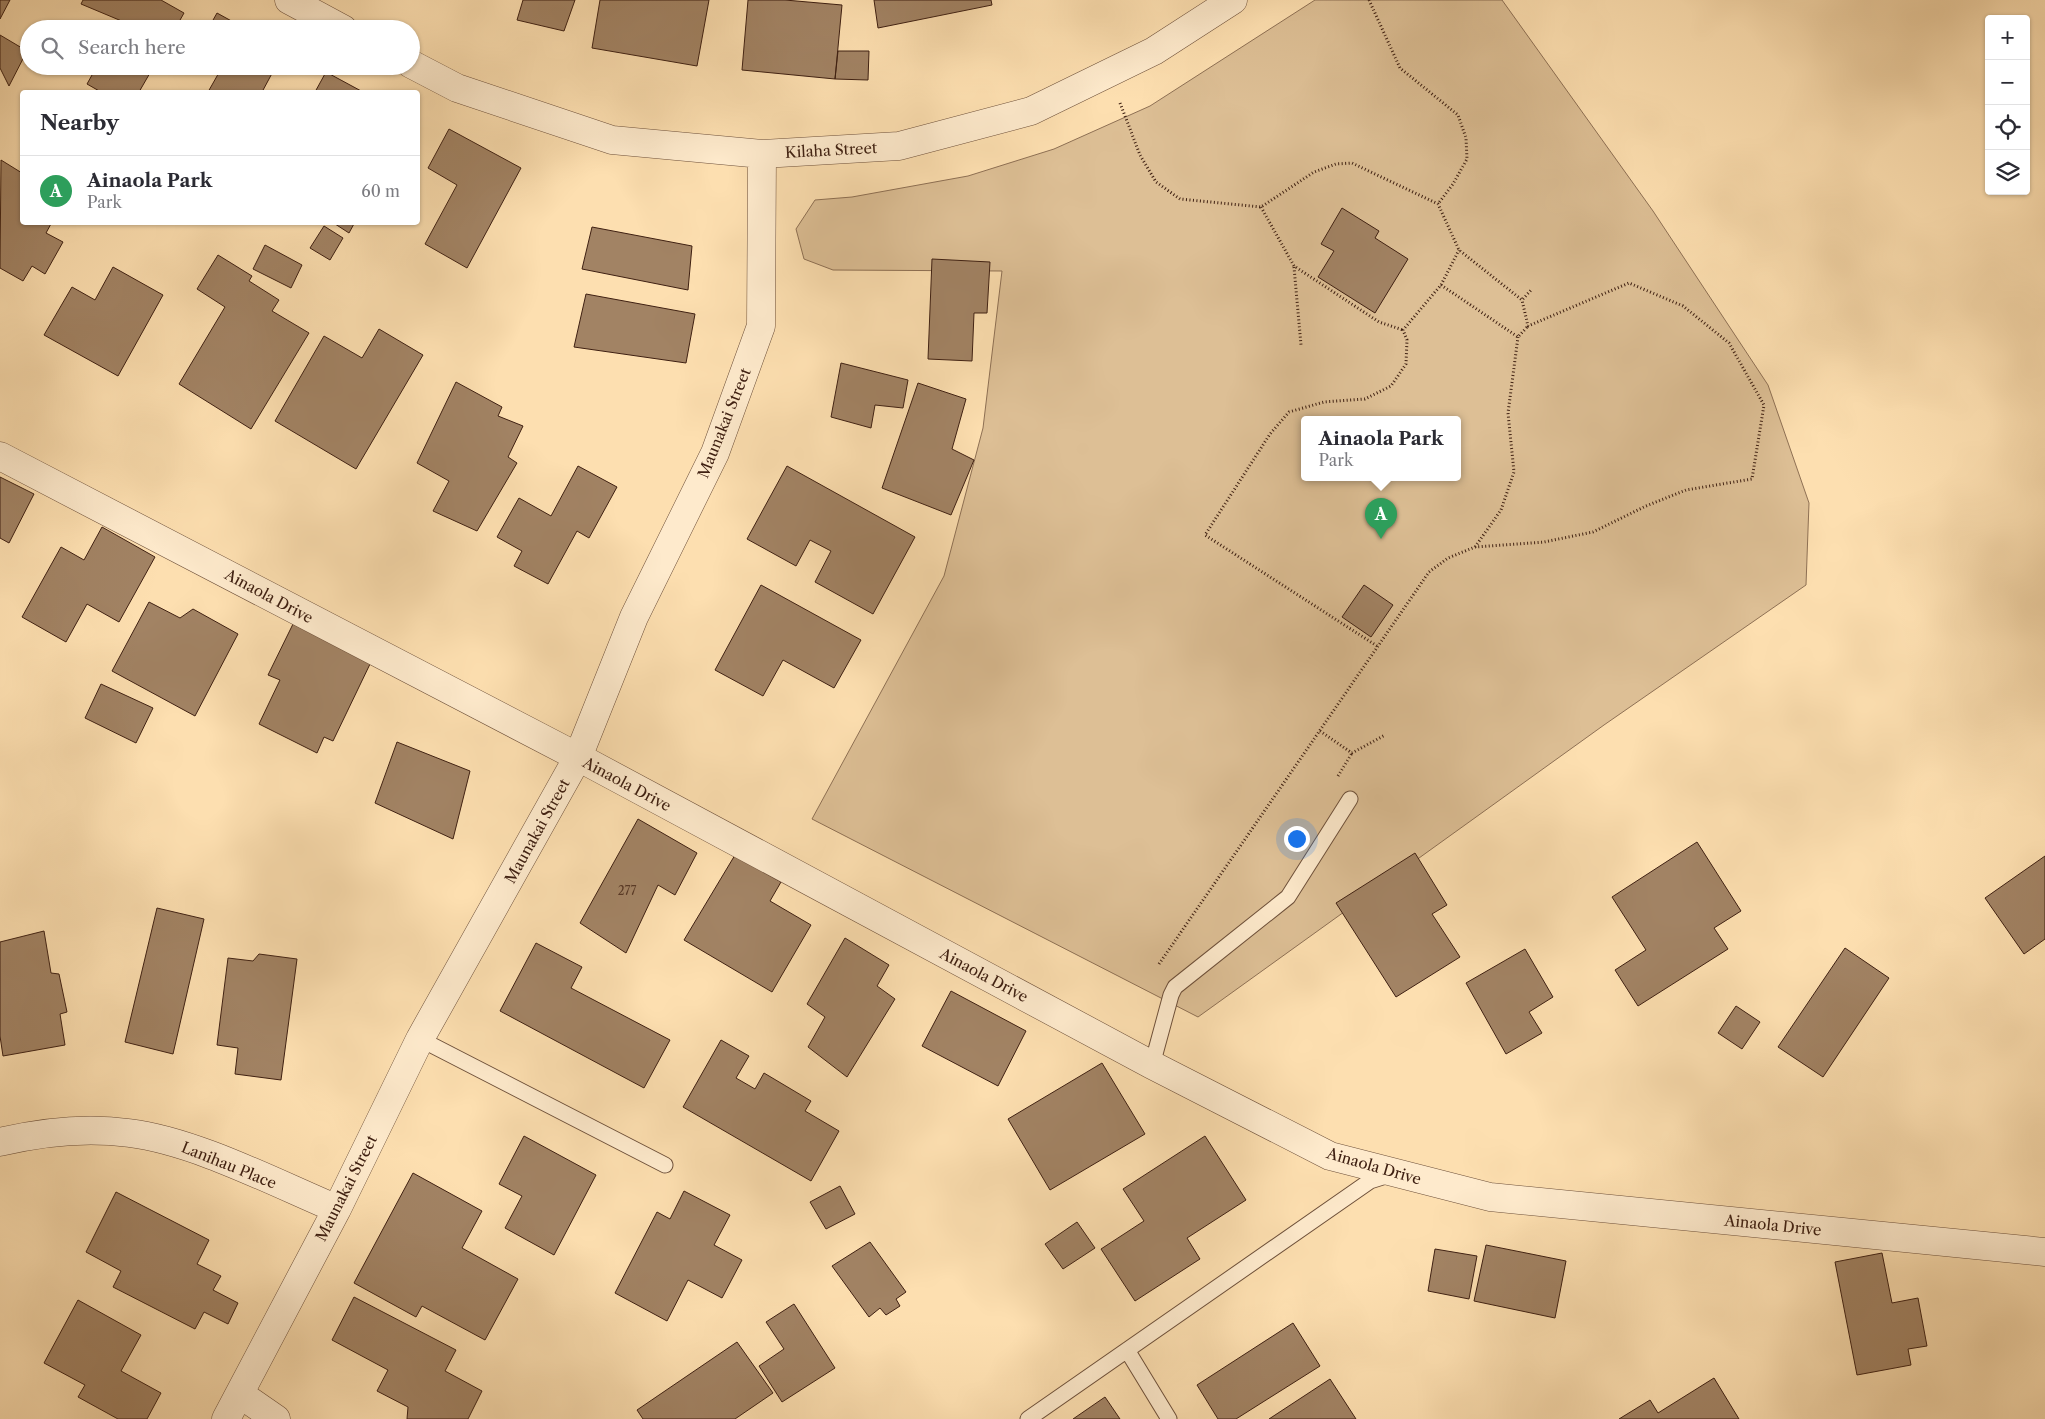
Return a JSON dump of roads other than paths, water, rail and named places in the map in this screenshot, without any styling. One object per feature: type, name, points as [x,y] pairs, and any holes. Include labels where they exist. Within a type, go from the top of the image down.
[{"type":"street","points":[[289,0],[327,20]]},
{"type":"street","name":"Kilaha Street","points":[[420,69],[457,88],[612,140],[762,154],[899,146],[1031,111],[1154,51],[1229,1]]},
{"type":"street","name":"Maunakai Street","points":[[226,1419],[337,1209],[420,1039],[578,758],[634,617],[714,454],[761,326],[762,154]]},
{"type":"street","name":"Ainaola Drive","points":[[0,456],[578,758],[1152,1065],[1330,1156],[1490,1197],[2045,1252]]},
{"type":"street","name":"Lanihau Place","points":[[0,1142],[65,1130],[130,1132],[193,1148],[337,1209]]},
{"type":"street","points":[[240,1394],[276,1419]]},
{"type":"lane","points":[[1152,1065],[1171,995],[1175,987],[1288,898],[1350,799]]},
{"type":"lane","points":[[420,1039],[665,1165]]},
{"type":"lane","points":[[1028,1419],[1370,1181],[1395,1173]]},
{"type":"lane","points":[[1127,1350],[1169,1419]]},
{"type":"place","name":"Ainaola Park","points":[[1381,539]]}]
